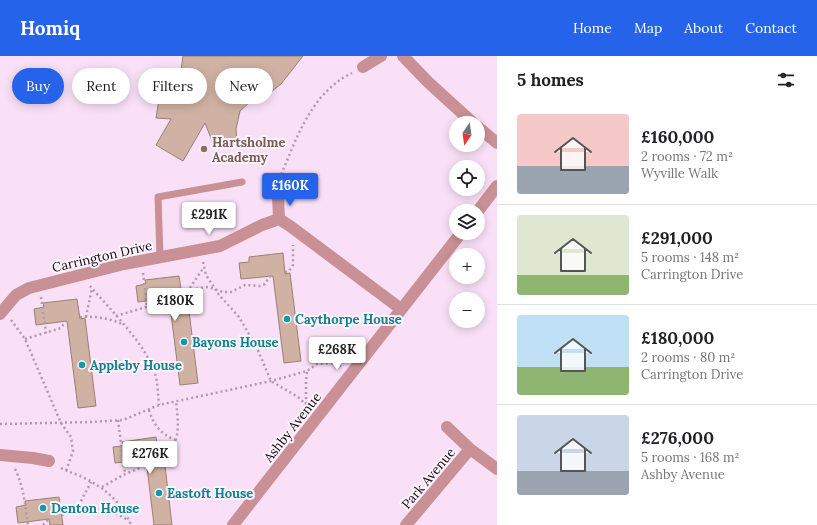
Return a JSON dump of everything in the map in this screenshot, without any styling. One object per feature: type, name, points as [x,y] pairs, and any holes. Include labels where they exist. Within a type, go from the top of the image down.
[{"type":"street","points":[[363,67],[381,56]]},
{"type":"street","points":[[403,56],[428,82],[465,116]]},
{"type":"street","points":[[485,133],[497,143]]},
{"type":"street","points":[[483,204],[497,186]]},
{"type":"street","points":[[278,196],[278,219],[293,228],[401,310]]},
{"type":"street","name":"Carrington Drive","points":[[1,313],[16,295],[29,288],[142,260],[220,246],[262,225],[278,219]]},
{"type":"street","name":"Ashby Avenue","points":[[233,525],[456,240]]},
{"type":"street","name":"Park Avenue","points":[[447,427],[470,449],[497,469]]},
{"type":"street","name":"Park Avenue","points":[[406,525],[470,449]]},
{"type":"street","points":[[3,456],[33,458],[49,461]]},
{"type":"lane","points":[[160,257],[158,197],[242,182]]},
{"type":"path","points":[[278,196],[281,175],[304,120],[322,96],[344,77],[363,67]]},
{"type":"path","points":[[285,272],[289,271],[293,265],[293,228]]},
{"type":"path","points":[[200,249],[206,275],[216,291],[239,317],[257,348],[271,381],[298,397],[318,416]]},
{"type":"path","points":[[142,260],[147,306]]},
{"type":"path","points":[[187,292],[204,266]]},
{"type":"path","points":[[80,275],[123,324],[150,362],[155,374],[159,405]]},
{"type":"path","points":[[182,294],[199,288],[208,287],[216,291],[231,292],[245,285],[260,286],[265,284],[269,277],[273,275]]},
{"type":"path","points":[[40,286],[46,333]]},
{"type":"path","points":[[86,316],[92,288]]},
{"type":"path","points":[[116,316],[163,302],[169,298]]},
{"type":"path","points":[[1,313],[12,322],[25,339],[61,423],[71,437],[73,451],[66,470]]},
{"type":"path","points":[[80,317],[86,316],[104,318],[123,324]]},
{"type":"path","points":[[25,339],[61,328],[67,319]]},
{"type":"path","points":[[0,424],[123,420],[159,405],[271,381],[308,371],[317,364],[334,363],[352,372]]},
{"type":"path","points":[[306,404],[306,381],[308,371]]},
{"type":"path","points":[[158,456],[164,455],[170,450],[174,446],[176,440],[178,428],[176,402]]},
{"type":"path","points":[[149,410],[158,429],[176,440]]},
{"type":"path","points":[[118,420],[125,474]]},
{"type":"path","points":[[3,456],[15,470],[20,481],[24,494],[28,525]]},
{"type":"path","points":[[102,487],[125,474],[138,469],[146,459]]},
{"type":"path","points":[[49,461],[102,487],[114,498],[131,525]]},
{"type":"path","points":[[70,513],[79,505],[91,482]]},
{"type":"path","points":[[62,515],[91,508],[113,511],[129,521]]},
{"type":"path","points":[[43,525],[49,519]]},
{"type":"building","points":[[183,56],[303,56],[281,84],[273,90],[273,68],[215,68],[215,104],[248,104],[240,111],[236,129],[237,144],[214,146],[205,123],[183,161],[156,145],[171,119],[156,118],[158,104],[207,104],[207,68],[181,68]]},
{"type":"building","name":"Caythorpe House","points":[[283,253],[285,274],[290,273],[301,361],[284,363],[273,276],[241,279],[239,263],[249,262],[249,257]]},
{"type":"building","name":"Bayons House","points":[[179,276],[182,296],[187,295],[198,383],[180,385],[169,298],[138,302],[136,286],[146,284],[145,280]]},
{"type":"building","name":"Appleby House","points":[[77,299],[80,319],[85,318],[96,406],[78,408],[67,321],[36,325],[34,309],[44,307],[43,303]]},
{"type":"building","name":"Eastoft House","points":[[156,437],[159,458],[164,457],[172,525],[154,525],[146,459],[115,463],[113,447],[123,446],[122,442]]},
{"type":"building","name":"Denton House","points":[[59,497],[63,525],[50,525],[49,519],[18,523],[16,507],[26,505],[25,501]]},
{"type":"place","name":"Hartsholme Academy","points":[[204,149]]},
{"type":"place","name":"Caythorpe House","points":[[287,319]]},
{"type":"place","name":"Bayons House","points":[[184,342]]},
{"type":"place","name":"Appleby House","points":[[82,365]]},
{"type":"place","name":"Eastoft House","points":[[159,493]]},
{"type":"place","name":"Denton House","points":[[43,508]]}]
